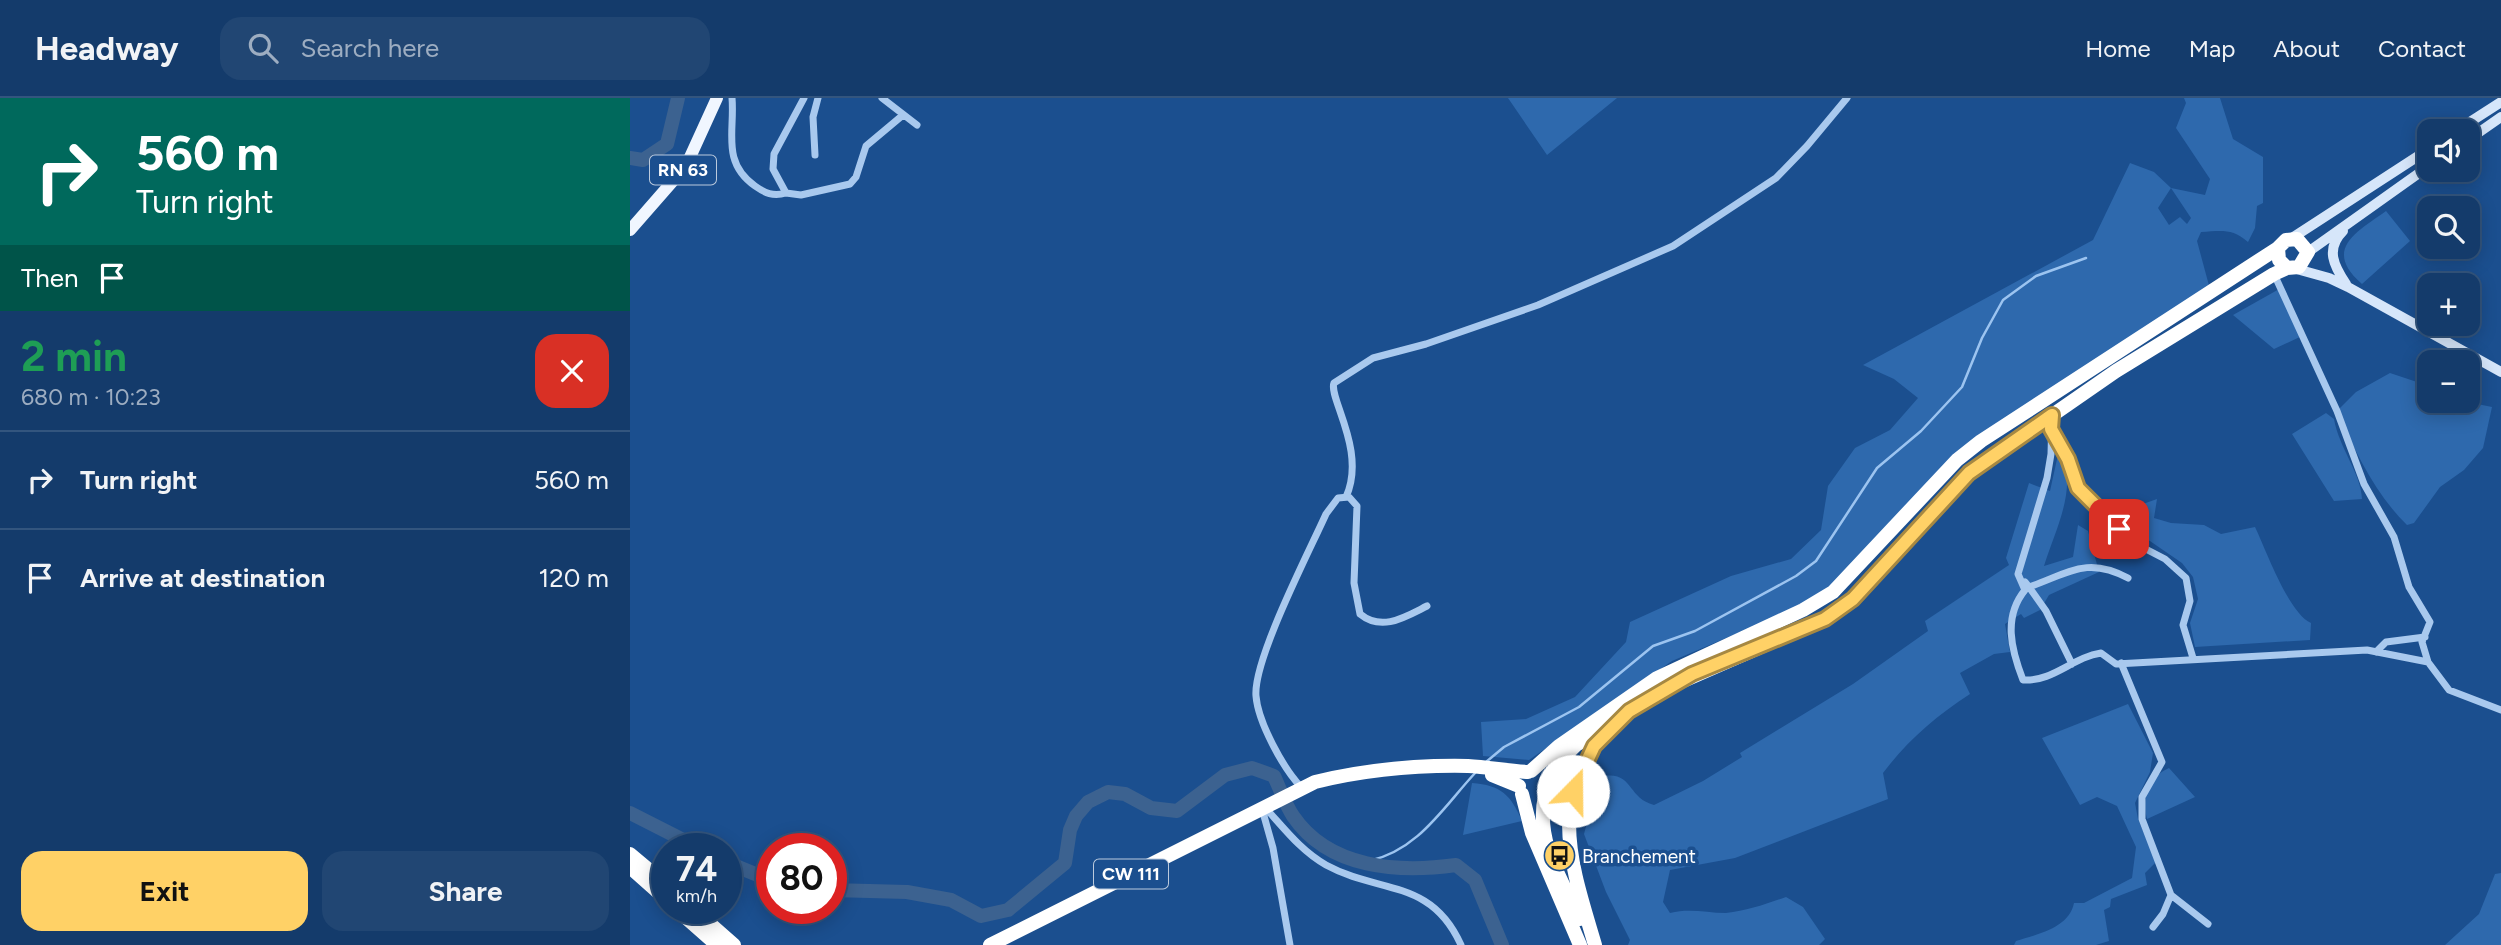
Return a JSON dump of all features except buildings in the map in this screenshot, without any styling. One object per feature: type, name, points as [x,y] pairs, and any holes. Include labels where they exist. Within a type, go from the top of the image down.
[{"type":"highway","points":[[1548,780],[1557,764],[1576,745],[1692,674],[1825,619],[1853,599],[1969,473],[2051,422],[2122,367],[2307,255],[2302,242],[2292,238],[1981,441],[1957,460],[1833,592],[1803,610],[1668,672],[1559,746],[1522,778],[1521,790],[1532,833],[1580,945]]},
{"type":"highway","points":[[2278,248],[2279,260],[2285,270]]},
{"type":"highway","points":[[1594,945],[1571,860],[1570,804],[1576,779],[1587,757],[1629,711]]},
{"type":"highway","name":"CW 111","points":[[1011,945],[1270,810],[1296,792],[1419,774],[1468,770],[1529,772]]},
{"type":"highway","points":[[1488,771],[1521,790],[1531,800],[1545,796]]},
{"type":"highway","points":[[1529,772],[1541,772],[1548,780],[1549,788],[1541,816],[1542,835],[1594,945]]},
{"type":"highway","name":"CW 111","points":[[990,945],[1270,810]]},
{"type":"highway","points":[[630,854],[651,872]]},
{"type":"highway","points":[[630,867],[651,886]]},
{"type":"highway","points":[[694,924],[718,945]]},
{"type":"highway","points":[[710,924],[734,945]]},
{"type":"main road","name":"RN 63","points":[[630,230],[686,166],[717,98]]},
{"type":"main road","points":[[2475,119],[2501,102]]},
{"type":"main road","points":[[2480,132],[2501,117]]},
{"type":"main road","points":[[2292,238],[2417,157]]},
{"type":"main road","points":[[2329,278],[2307,255],[2361,212],[2417,174]]},
{"type":"main road","points":[[2348,287],[2335,268],[2331,252],[2336,237],[2361,212]]},
{"type":"main road","points":[[2285,270],[2329,278],[2501,372]]},
{"type":"street","points":[[732,98],[730,134],[739,172],[765,193],[801,195],[850,184],[856,177],[866,146],[902,114]]},
{"type":"street","points":[[786,193],[773,169],[775,154],[804,98]]},
{"type":"street","points":[[815,155],[813,117],[818,98]]},
{"type":"street","points":[[882,98],[918,125]]},
{"type":"street","points":[[1346,496],[1353,477],[1354,457],[1346,425],[1332,390],[1334,383],[1373,358],[1426,344],[1538,305],[1673,246],[1776,178],[1847,98]]},
{"type":"street","points":[[2285,270],[2364,484],[2394,537],[2409,587],[2427,615],[2431,626],[2422,642],[2428,662],[2449,690],[2501,710]]},
{"type":"street","points":[[2051,422],[2051,454],[2047,478],[2018,573],[2025,590],[2016,602],[2009,629],[2023,680],[2035,681],[2101,653],[2116,664],[2193,658],[2376,652],[2428,662]]},
{"type":"street","points":[[2051,422],[2086,500],[2138,545],[2165,559],[2186,578],[2190,601],[2183,625],[2193,658]]},
{"type":"street","points":[[1296,792],[1265,725],[1256,693],[1262,661],[1326,514],[1338,498],[1346,496],[1354,500],[1357,506],[1354,583],[1360,614],[1374,622],[1387,623],[1427,606]]},
{"type":"street","points":[[2029,587],[2088,566],[2102,566],[2128,579]]},
{"type":"street","points":[[2018,573],[2046,611],[2072,664]]},
{"type":"street","points":[[2376,652],[2386,642],[2425,637]]},
{"type":"street","points":[[2121,663],[2162,762],[2144,790],[2140,808],[2171,895],[2208,924]]},
{"type":"street","points":[[1270,810],[1273,848],[1290,945]]},
{"type":"street","points":[[1270,810],[1298,844],[1326,865],[1424,899],[1448,921],[1461,945]]},
{"type":"street","points":[[2153,926],[2163,914],[2171,895]]},
{"type":"shaded area","points":[[1508,98],[1617,98],[1547,155]]},
{"type":"shaded area","points":[[2184,98],[2220,98],[2233,139],[2263,157],[2263,203],[2257,206],[2255,228],[2248,242],[2237,234],[2220,231],[2201,232],[2197,241],[2211,293],[1981,441],[1832,589],[1778,616],[1672,661],[1529,760],[1483,756],[1481,722],[1526,719],[1575,697],[1626,642],[1630,622],[1731,576],[1791,559],[1821,530],[1828,486],[1855,448],[1890,430],[1918,398],[1894,379],[1863,365],[2093,240],[2130,163],[2154,172],[2171,188],[2205,195],[2210,179],[2176,128],[2186,103]],"holes":[[[2171,188],[2191,218],[2187,224],[2180,217],[2169,225],[2158,208]]]},
{"type":"shaded area","points":[[2386,211],[2410,241],[2362,284],[2350,272],[2344,251],[2355,234]]},
{"type":"shaded area","points":[[2281,288],[2302,336],[2274,349],[2233,315]]},
{"type":"shaded area","points":[[2390,373],[2417,382],[2417,413],[2480,413],[2480,405],[2492,407],[2483,448],[2464,470],[2440,487],[2414,523],[2407,525],[2385,500],[2337,411],[2356,392]]},
{"type":"shaded area","points":[[2326,413],[2334,419],[2340,440],[2358,480],[2362,499],[2334,501],[2292,434]]},
{"type":"shaded area","points":[[2059,450],[2065,464],[2066,493],[2064,508],[2044,566],[2073,557],[2078,525],[2088,531],[2099,572],[2049,595],[2040,610],[2024,618],[2021,614],[2005,624],[2010,652],[1994,654],[1960,673],[1970,694],[1923,730],[1883,773],[1888,799],[1735,858],[1670,870],[1663,902],[1670,913],[1734,912],[1786,897],[1803,907],[1825,939],[1819,945],[1628,945],[1630,940],[1606,892],[1584,834],[1599,777],[1610,776],[1624,780],[1639,797],[1654,805],[1703,781],[1742,757],[1740,753],[1853,684],[1928,631],[1925,621],[2009,565],[2006,558],[2029,483],[2050,491]]},
{"type":"shaded area","points":[[2157,499],[2154,518],[2171,523],[2204,525],[2221,534],[2255,527],[2287,595],[2303,617],[2311,623],[2310,640],[2195,647],[2190,623],[2198,599],[2193,577],[2182,563],[2112,515]]},
{"type":"shaded area","points":[[2128,704],[2153,753],[2150,772],[2135,803],[2138,819],[2156,862],[2145,873],[2147,885],[2111,899],[2110,907],[2104,910],[2109,941],[2096,945],[2014,945],[2016,941],[2059,924],[2071,912],[2074,903],[2084,903],[2132,878],[2136,847],[2117,806],[2097,797],[2080,805],[2042,738]]},
{"type":"shaded area","points":[[2169,768],[2195,797],[2147,819],[2145,804],[2148,789],[2156,777]]},
{"type":"shaded area","points":[[1472,783],[1490,786],[1504,793],[1514,804],[1522,821],[1463,835]]},
{"type":"shaded area","points":[[2501,873],[2501,945],[2445,945],[2479,914],[2495,874]]},
{"type":"waterway","points":[[630,158],[643,160],[667,144],[678,98]]},
{"type":"waterway","points":[[1486,762],[1504,747],[1579,707],[1653,646],[1695,631],[1796,576],[1816,561],[1877,468],[1921,431],[1962,387],[1982,338],[2003,300],[2036,276],[2086,258]]},
{"type":"waterway","points":[[847,890],[907,892],[951,900],[981,916],[1008,910],[1065,863],[1070,830],[1076,816],[1088,802],[1108,792],[1125,794],[1151,808],[1177,811],[1225,775],[1252,768],[1274,776],[1290,811],[1308,834],[1345,857],[1389,867],[1456,865],[1475,880],[1502,945]]},
{"type":"waterway","points":[[1369,861],[1387,855],[1416,837],[1476,772]]},
{"type":"waterway","points":[[630,813],[669,833]]},
{"type":"waterway","points":[[742,869],[756,874]]},
{"type":"place","name":"Branchement","points":[[1559,856]]},
{"type":"route","points":[[1573,791],[1581,767],[1594,746],[1629,711],[1692,674],[1825,619],[1853,599],[1952,488],[2052,415],[2051,429],[2068,459],[2082,495],[2119,529]]}]
